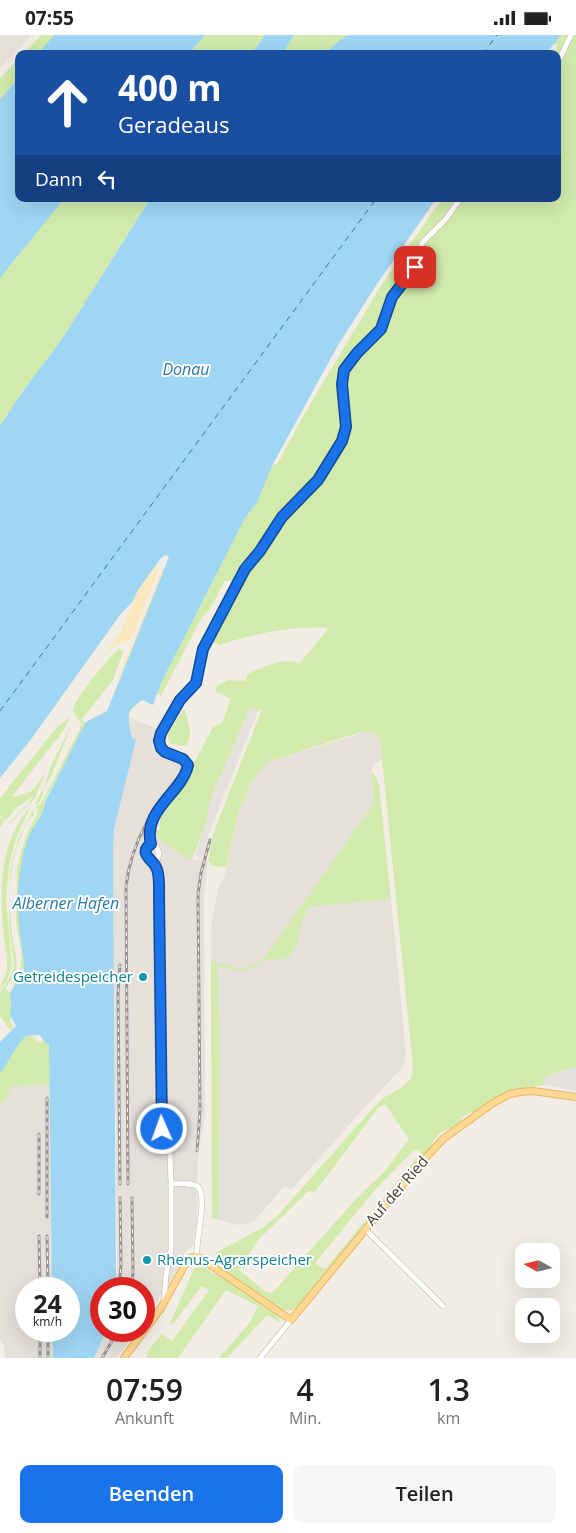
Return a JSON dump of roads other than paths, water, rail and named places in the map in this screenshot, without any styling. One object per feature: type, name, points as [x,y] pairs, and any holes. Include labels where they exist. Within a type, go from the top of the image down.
[{"type":"main road","name":"Auf der Ried","points":[[291,1320],[418,1165],[443,1139],[493,1103],[520,1091],[576,1097]]},
{"type":"main road","points":[[155,1316],[187,1261],[190,1257],[197,1256],[291,1320]]},
{"type":"main road","points":[[124,1358],[136,1342]]},
{"type":"street","points":[[561,56],[571,35]]},
{"type":"street","points":[[156,866],[147,855],[147,847],[151,844],[150,831],[154,817],[183,778],[188,765],[183,759],[165,752],[161,748],[159,741],[161,733],[180,700],[196,683],[203,649],[245,569],[260,551],[282,517],[318,480],[342,441],[346,427],[342,384],[344,370],[357,353],[381,329],[392,297],[415,267],[422,243],[445,220],[458,202]]},
{"type":"street","points":[[151,844],[158,849],[159,857],[156,866],[159,895],[161,1123],[163,1135],[170,1153],[171,1184],[172,1249],[166,1275],[164,1303]]},
{"type":"street","points":[[171,1184],[193,1185],[200,1190],[202,1203],[196,1246],[197,1256]]},
{"type":"street","points":[[365,1229],[443,1306]]},
{"type":"street","name":"Auf der Ried","points":[[260,1358],[291,1320]]},
{"type":"water","points":[[54,35],[205,35],[192,50],[41,50]]},
{"type":"water","points":[[265,35],[294,35],[285,50],[254,50]]},
{"type":"water","points":[[349,35],[561,35],[549,50],[329,50]]},
{"type":"water","points":[[15,82],[15,202],[62,202],[0,278],[0,100]]},
{"type":"water","name":"Donau","points":[[148,202],[434,202],[377,284],[337,347],[273,464],[257,502],[244,520],[161,683],[153,705],[142,700],[130,712],[129,720],[132,738],[136,740],[114,829],[113,850],[116,1277],[90,1277],[90,1342],[101,1342],[94,1358],[53,1358],[52,1342],[80,1342],[80,1277],[52,1277],[49,1045],[40,1035],[26,1036],[0,1073],[0,1042],[16,1026],[10,1015],[10,993],[20,975],[22,976],[24,967],[19,928],[18,889],[24,852],[29,836],[86,722],[107,711],[169,557],[165,555],[161,558],[138,590],[133,601],[120,615],[29,742],[0,778],[0,426],[23,391],[62,339]]},
{"type":"railway","points":[[128,1184],[126,886],[133,853],[139,838],[154,811],[183,771]]},
{"type":"railway","points":[[197,1151],[200,1111],[198,894],[201,873],[210,840]]},
{"type":"railway","points":[[120,965],[118,993],[120,1184]]},
{"type":"railway","points":[[47,1098],[47,1217]]},
{"type":"railway","points":[[39,1134],[39,1194]]},
{"type":"railway","points":[[120,1198],[120,1277]]},
{"type":"railway","points":[[132,1198],[132,1277]]},
{"type":"railway","points":[[39,1236],[40,1277]]},
{"type":"railway","points":[[47,1236],[48,1277]]},
{"type":"railway","points":[[40,1342],[40,1358]]},
{"type":"railway","points":[[48,1342],[48,1358]]},
{"type":"railway","points":[[102,1358],[111,1342]]},
{"type":"place","name":"Getreidespeicher","points":[[143,977]]},
{"type":"place","name":"Rhenus-Agrarspeicher","points":[[147,1260]]},
{"type":"water label","name":"Alberner Hafen","points":[[66,903]]}]
